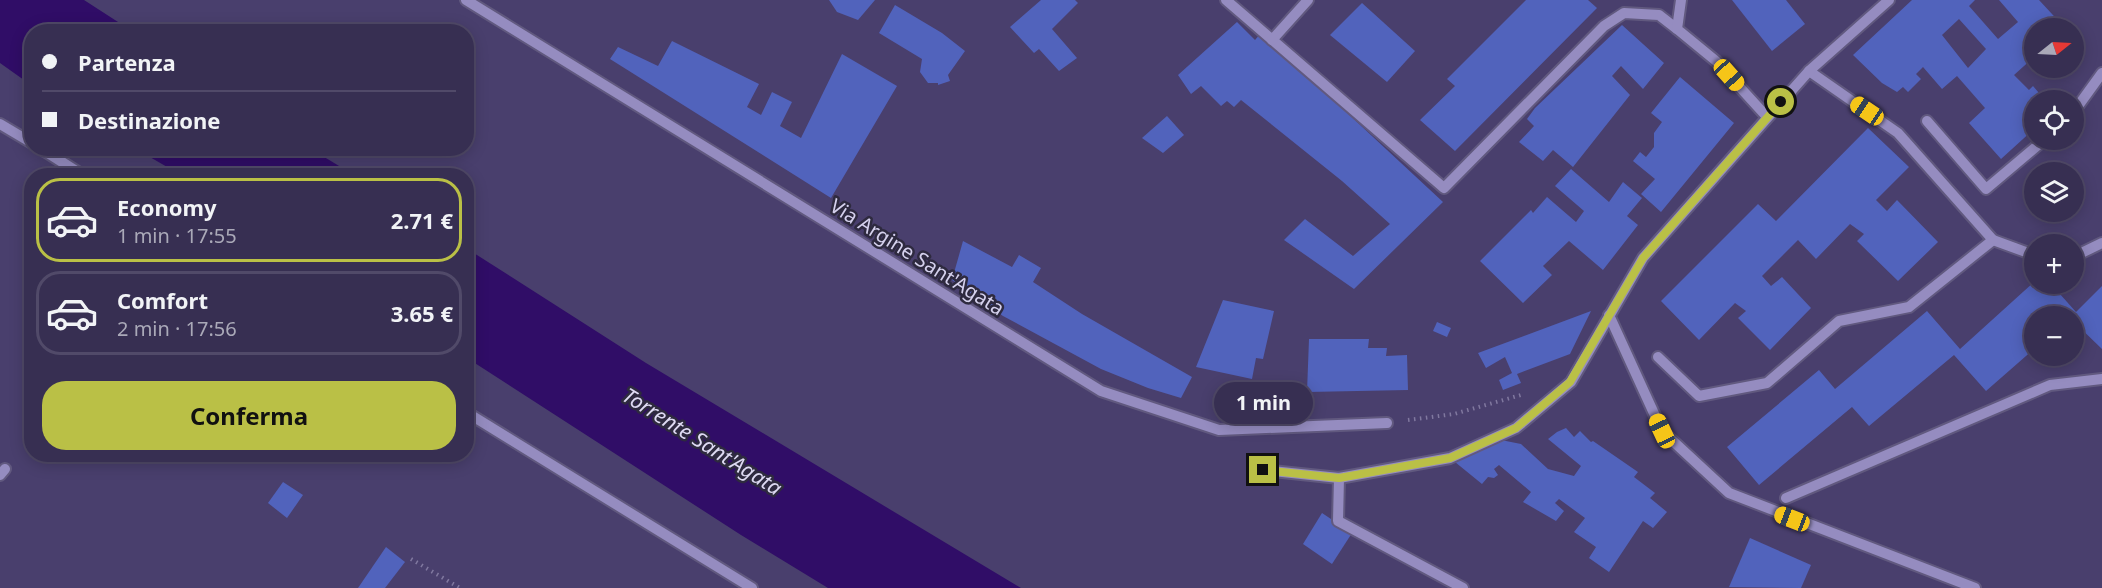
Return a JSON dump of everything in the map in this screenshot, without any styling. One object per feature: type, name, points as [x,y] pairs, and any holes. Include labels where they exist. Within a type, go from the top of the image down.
[{"type":"street","name":"Via Argine Sant'Agata","points":[[466,0],[1101,391],[1219,430],[1387,423]]},
{"type":"street","points":[[1226,0],[1444,188],[1604,26],[1624,13],[1659,15],[1716,61],[1767,117]]},
{"type":"street","points":[[1272,40],[1308,0]]},
{"type":"street","points":[[1677,29],[1681,0]]},
{"type":"street","points":[[1263,470],[1339,478],[1450,458],[1516,428],[1570,382],[1643,258],[1809,71],[1889,0]]},
{"type":"street","points":[[1809,71],[1898,133],[1993,240],[2024,251]]},
{"type":"street","points":[[2084,98],[2102,73]]},
{"type":"street","points":[[1927,121],[1986,189],[2032,150]]},
{"type":"street","points":[[0,124],[24,138]]},
{"type":"street","points":[[53,156],[71,168]]},
{"type":"street","points":[[1658,357],[1699,396],[1767,383],[1839,321],[1909,307],[1993,240]]},
{"type":"street","points":[[2084,252],[2102,243]]},
{"type":"street","points":[[1609,315],[1662,431],[1729,493],[1975,588]]},
{"type":"street","points":[[1786,498],[2050,385],[2102,379]]},
{"type":"street","points":[[474,417],[752,588]]},
{"type":"street","points":[[1339,478],[1338,521],[1463,588]]},
{"type":"path","points":[[1387,423],[1454,414],[1529,393]]},
{"type":"path","points":[[411,559],[460,588]]},
{"type":"water","points":[[0,0],[84,0],[121,24],[24,24],[24,80],[0,63]]},
{"type":"water","points":[[148,156],[323,156],[342,168],[169,168]]},
{"type":"water","name":"Torrente Sant'Agata","points":[[474,253],[646,363],[1021,588],[828,588],[741,535],[474,363]]},
{"type":"building","points":[[829,0],[875,0],[858,20],[837,12]]},
{"type":"building","points":[[1041,0],[1075,0],[1078,3],[1052,29],[1077,58],[1059,71],[1039,49],[1034,53],[1010,27]]},
{"type":"building","points":[[1526,0],[1588,0],[1597,8],[1455,151],[1420,120],[1455,86],[1447,79]]},
{"type":"building","points":[[1732,0],[1786,0],[1805,24],[1772,51]]},
{"type":"building","points":[[1912,0],[1975,0],[1969,6],[1998,39],[2018,22],[1999,0],[2039,0],[2056,18],[2024,18],[2024,66],[2014,75],[2029,90],[2024,90],[2024,138],[2001,159],[1969,123],[1985,108],[1957,76],[1942,89],[1923,67],[1916,74],[1921,79],[1908,92],[1903,87],[1897,92],[1882,83],[1853,55]],"holes":[[[1959,19],[1986,49],[1968,68],[1942,35]]]},
{"type":"building","points":[[1362,3],[1415,51],[1387,82],[1330,35]]},
{"type":"building","points":[[895,5],[942,33],[965,51],[948,75],[950,81],[938,85],[938,83],[928,83],[920,72],[922,59],[879,33]]},
{"type":"building","points":[[1237,22],[1255,40],[1261,33],[1443,202],[1354,289],[1284,240],[1305,219],[1353,256],[1390,224],[1342,181],[1241,100],[1234,107],[1227,101],[1221,106],[1201,86],[1191,94],[1178,75]]},
{"type":"building","points":[[1622,25],[1664,63],[1643,89],[1621,66],[1612,76],[1630,95],[1573,167],[1553,150],[1543,161],[1519,142],[1534,126],[1527,119],[1535,108]]},
{"type":"building","points":[[672,41],[759,84],[747,107],[761,115],[772,92],[792,102],[780,126],[801,138],[842,54],[897,86],[831,198],[610,59],[618,47],[658,66]]},
{"type":"building","points":[[1680,77],[1734,123],[1661,212],[1641,194],[1655,179],[1633,161],[1640,152],[1646,157],[1654,147],[1654,133],[1662,122],[1651,113]]},
{"type":"building","points":[[1167,116],[1184,135],[1163,153],[1142,138]]},
{"type":"building","points":[[1868,128],[1909,167],[1876,200],[1887,211],[1897,200],[1938,242],[1898,281],[1857,241],[1864,234],[1850,224],[1816,259],[1798,240],[1762,276],[1771,286],[1782,277],[1811,308],[1770,350],[1738,318],[1746,311],[1735,303],[1699,340],[1661,301],[1758,204],[1776,221]]},
{"type":"building","points":[[1571,169],[1609,202],[1623,182],[1642,198],[1627,216],[1638,225],[1603,270],[1569,241],[1543,266],[1552,275],[1523,303],[1480,261],[1531,210],[1533,213],[1547,197],[1576,222],[1584,211],[1555,186]]},
{"type":"building","points":[[963,241],[1012,267],[1019,255],[1041,268],[1033,282],[1082,314],[1192,377],[1181,398],[1148,388],[1101,369],[1003,316],[952,280]]},
{"type":"building","points":[[2102,286],[2102,349],[2084,332],[2084,306],[2082,306]]},
{"type":"building","points":[[2024,291],[2024,294],[2060,294],[2071,306],[2024,306],[2024,358],[1986,391],[1954,355],[1869,426],[1852,407],[1759,485],[1727,447],[1819,370],[1835,389],[1927,311],[1960,349]]},
{"type":"building","points":[[1223,300],[1274,311],[1263,359],[1256,358],[1252,379],[1196,367]]},
{"type":"building","points":[[1591,311],[1570,354],[1517,374],[1521,383],[1503,390],[1499,380],[1512,373],[1505,357],[1486,368],[1478,353]]},
{"type":"building","points":[[1437,322],[1451,328],[1447,337],[1433,331]]},
{"type":"building","points":[[1309,339],[1369,339],[1368,348],[1387,348],[1386,356],[1407,355],[1408,390],[1307,392]]},
{"type":"building","points":[[1566,428],[1574,437],[1580,431],[1591,442],[1593,441],[1638,472],[1634,477],[1655,493],[1650,498],[1667,512],[1653,528],[1643,521],[1609,572],[1589,558],[1596,547],[1574,532],[1585,518],[1559,499],[1555,503],[1564,511],[1556,521],[1523,502],[1531,492],[1499,465],[1494,469],[1498,475],[1494,478],[1488,477],[1482,484],[1455,462],[1501,440],[1521,444],[1548,469],[1574,476],[1581,466],[1548,439]]},
{"type":"building","points":[[283,482],[303,495],[287,518],[268,503]]},
{"type":"building","points":[[1322,513],[1352,533],[1332,564],[1303,544]]},
{"type":"building","points":[[1750,538],[1811,565],[1801,588],[1729,587]]},
{"type":"building","points":[[386,547],[405,562],[385,588],[358,588]]},
{"type":"route","points":[[1263,470],[1339,478],[1450,458],[1516,428],[1570,382],[1643,258],[1781,102]]}]
